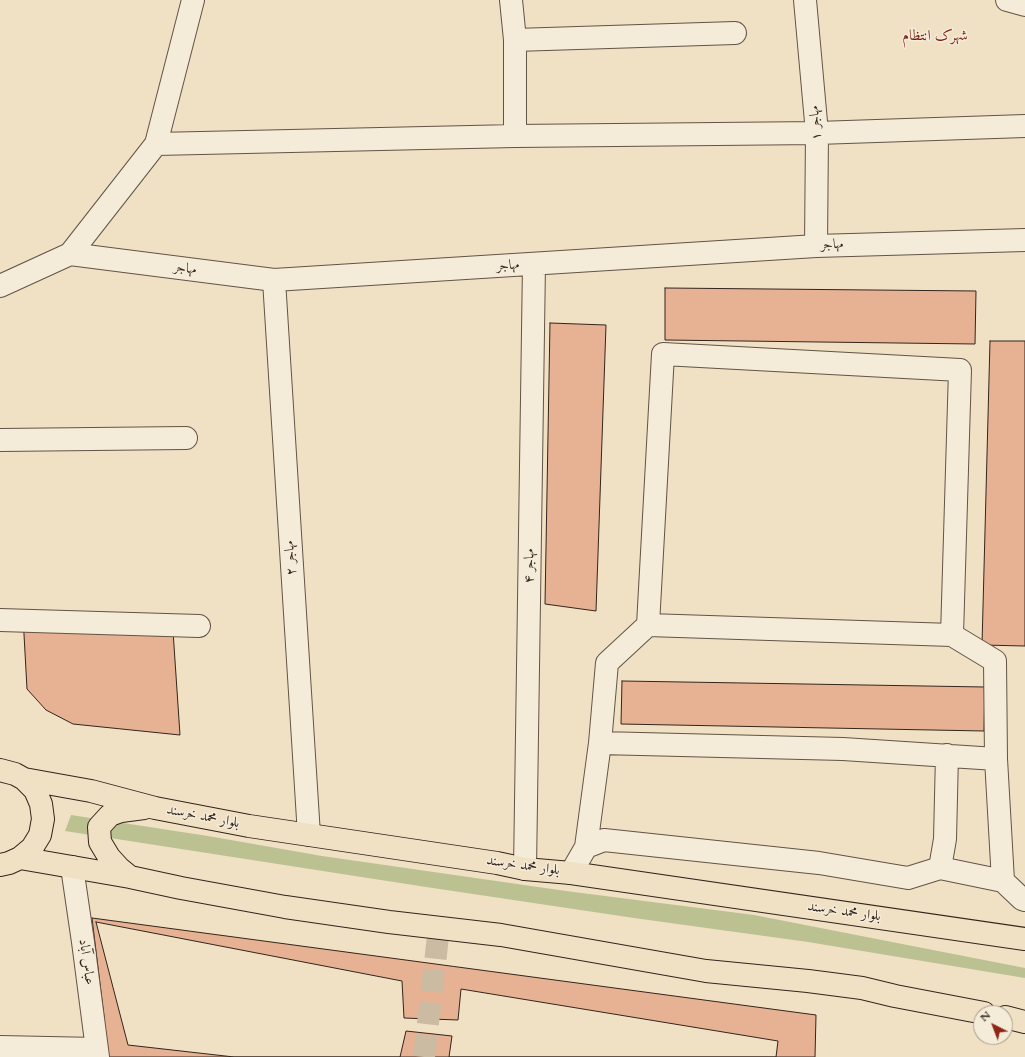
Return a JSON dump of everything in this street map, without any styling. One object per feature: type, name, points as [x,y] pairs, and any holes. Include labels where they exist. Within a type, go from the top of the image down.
[{"type":"main road","name":"بلوار محمد خرسند","points":[[0,770],[15,774],[24,779],[91,791],[155,808],[248,826],[497,863],[525,869],[570,873],[1025,939]]},
{"type":"main road","points":[[0,865],[20,858],[32,848],[40,835],[43,820],[41,804],[35,790],[24,779]]},
{"type":"main road","points":[[130,877],[109,857],[100,842],[99,827],[110,815],[139,808],[155,808]]},
{"type":"main road","points":[[20,858],[130,877],[285,907],[389,922],[501,935],[706,971],[862,988],[973,1011]]},
{"type":"main road","points":[[1013,1019],[1025,1022]]},
{"type":"street","points":[[0,286],[70,254],[156,144],[193,0]]},
{"type":"street","points":[[511,0],[515,40],[515,136]]},
{"type":"street","name":"مهاجر ۱","points":[[805,0],[817,133],[816,246]]},
{"type":"street","points":[[1007,0],[1025,4]]},
{"type":"street","points":[[515,40],[735,33]]},
{"type":"street","points":[[156,144],[515,136],[817,133],[1025,126]]},
{"type":"street","name":"مهاجر","points":[[70,254],[274,280],[816,246],[1025,240]]},
{"type":"street","name":"مهاجر ۴","points":[[525,869],[534,264]]},
{"type":"street","name":"مهاجر ۲","points":[[274,280],[309,835]]},
{"type":"street","points":[[570,873],[586,847],[600,743],[607,663],[648,625],[663,354],[960,370],[952,635]]},
{"type":"street","points":[[0,440],[186,438]]},
{"type":"street","points":[[0,620],[199,626]]},
{"type":"street","points":[[648,625],[952,635],[995,661],[996,759],[1003,881]]},
{"type":"street","points":[[600,743],[843,749],[996,759]]},
{"type":"street","points":[[940,868],[945,839],[947,755]]},
{"type":"street","points":[[586,847],[604,840],[819,863],[908,878],[940,868],[1003,881],[1022,899],[1025,900]]},
{"type":"street","name":"عباس آباد","points":[[72,867],[98,1053]]},
{"type":"street","points":[[0,1047],[98,1053]]},
{"type":"green space","points":[[71,815],[208,836],[322,856],[566,891],[754,915],[1025,968],[1025,978],[808,942],[426,887],[65,831]]},
{"type":"building","points":[[665,288],[976,291],[975,344],[665,340]]},
{"type":"building","points":[[550,323],[606,325],[596,611],[545,604]]},
{"type":"building","points":[[990,341],[1025,341],[1025,646],[982,645]]},
{"type":"building","points":[[23,616],[172,616],[180,735],[73,724],[46,710],[27,689]]},
{"type":"building","points":[[622,681],[985,687],[984,731],[621,724]]},
{"type":"building","points":[[92,918],[816,1015],[815,1057],[107,1057],[104,1017]]},
{"type":"building","points":[[96,922],[402,981],[404,1018],[458,1020],[461,989],[778,1041],[776,1057],[449,1057],[452,1036],[406,1031],[400,1057],[234,1057],[128,1045]]},
{"type":"tunnel","points":[[424,1057],[439,928]]},
{"type":"district","name":"شهرک انتظام","points":[[935,37]]}]
